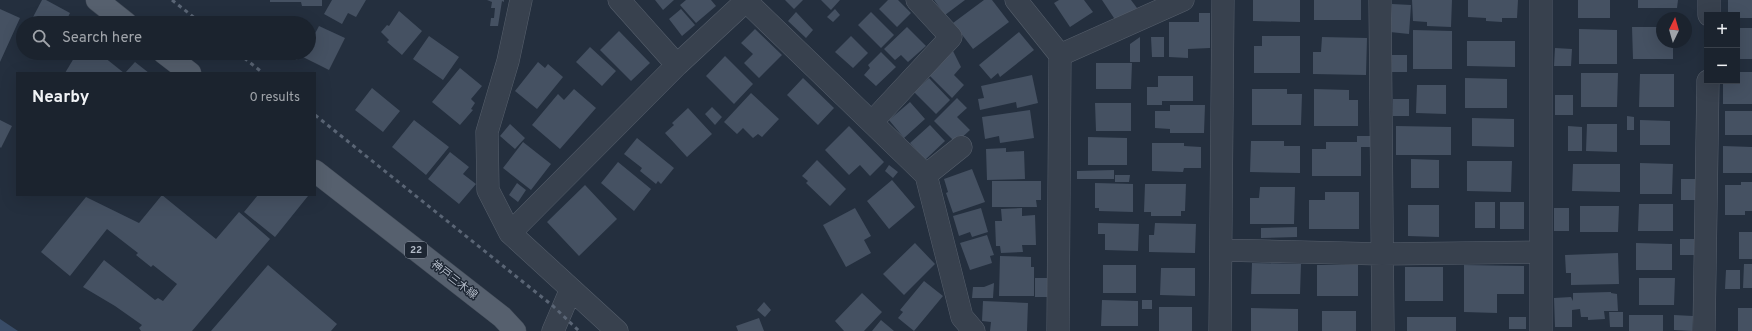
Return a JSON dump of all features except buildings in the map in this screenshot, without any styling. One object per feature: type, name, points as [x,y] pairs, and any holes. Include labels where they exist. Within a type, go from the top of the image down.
[{"type":"main road","points":[[97,0],[117,16]]},
{"type":"main road","points":[[173,60],[189,72]]},
{"type":"main road","name":"神戸三木線","points":[[316,172],[502,317],[515,331]]},
{"type":"street","points":[[521,0],[508,61],[487,132],[488,190],[510,233],[617,331]]},
{"type":"street","points":[[619,0],[677,65]]},
{"type":"street","points":[[872,122],[951,36],[917,0]]},
{"type":"street","points":[[1016,0],[1060,55],[1058,331]]},
{"type":"street","points":[[1060,55],[1183,0]]},
{"type":"street","points":[[1220,331],[1223,0]]},
{"type":"street","points":[[1380,0],[1383,331]]},
{"type":"street","points":[[1541,0],[1541,331]]},
{"type":"street","points":[[1709,0],[1709,12]]},
{"type":"street","points":[[510,233],[677,65],[747,1],[926,175],[962,317],[974,331]]},
{"type":"street","points":[[1704,331],[1708,84]]},
{"type":"street","points":[[926,175],[961,147]]},
{"type":"street","points":[[1221,250],[1382,254],[1541,252]]},
{"type":"street","points":[[553,331],[572,289]]},
{"type":"water","points":[[0,319],[18,331],[0,331]]},
{"type":"railway","points":[[172,0],[192,16]]},
{"type":"railway","points":[[247,60],[262,72]]},
{"type":"railway","points":[[316,116],[553,306],[579,331]]}]
